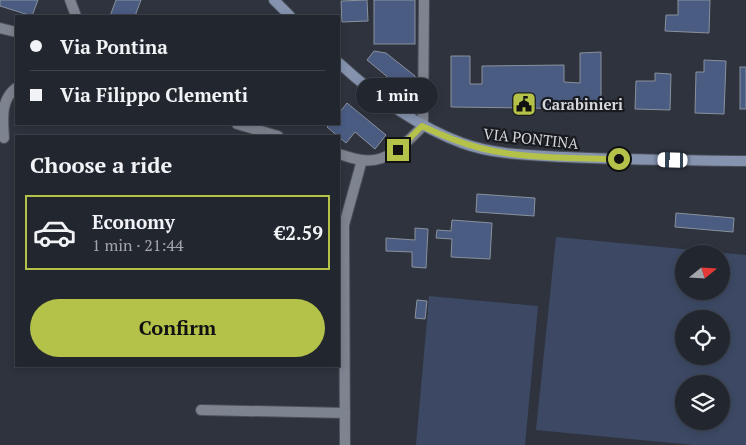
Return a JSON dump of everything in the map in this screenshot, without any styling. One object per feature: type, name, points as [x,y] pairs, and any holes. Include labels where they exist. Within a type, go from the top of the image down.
[{"type":"street","points":[[70,0],[76,15]]},
{"type":"street","points":[[274,0],[289,15]]},
{"type":"street","points":[[340,154],[362,160],[379,159],[394,153],[422,126],[424,0]]},
{"type":"street","points":[[0,28],[15,32]]},
{"type":"street","name":"VIA PONTINA","points":[[340,64],[386,101],[422,126],[480,148],[523,155],[601,159],[746,161]]},
{"type":"street","points":[[4,138],[3,115],[6,101],[15,89]]},
{"type":"street","points":[[240,125],[275,135]]},
{"type":"street","points":[[345,445],[342,337],[344,224],[362,160]]},
{"type":"street","points":[[201,410],[345,413]]},
{"type":"shaded area","points":[[556,237],[675,248],[675,300],[730,300],[730,253],[746,255],[746,445],[693,445],[536,430]]},
{"type":"shaded area","points":[[429,296],[538,306],[525,445],[416,445]]},
{"type":"building","points":[[0,0],[38,0],[32,15],[0,6]]},
{"type":"building","points":[[116,0],[141,0],[135,15],[110,15]]},
{"type":"building","points":[[367,0],[368,21],[342,22],[341,1]]},
{"type":"building","points":[[374,0],[415,0],[415,44],[374,44]]},
{"type":"building","points":[[678,0],[710,0],[709,33],[665,31],[666,15],[678,15]]},
{"type":"building","points":[[374,51],[386,53],[415,76],[415,93],[402,89],[367,60]]},
{"type":"building","points":[[601,52],[601,109],[451,107],[451,56],[470,56],[470,84],[482,84],[482,66],[564,65],[564,82],[580,83],[580,53]]},
{"type":"building","points":[[704,60],[726,61],[724,114],[695,113],[696,72],[704,72]]},
{"type":"building","points":[[740,67],[746,67],[746,109],[740,109]]},
{"type":"building","points":[[655,73],[671,74],[670,110],[635,109],[636,81],[655,81]]},
{"type":"building","points":[[347,103],[386,135],[375,149],[355,132],[346,143],[340,138],[340,135],[336,135],[327,127],[329,125],[340,125],[340,112]]},
{"type":"building","points":[[477,194],[535,198],[534,216],[476,212]]},
{"type":"building","points":[[676,213],[734,218],[733,232],[675,227]]},
{"type":"building","points":[[452,220],[492,223],[490,259],[451,257],[452,239],[436,238],[437,230],[451,231]]},
{"type":"building","points":[[415,228],[428,229],[426,268],[412,267],[412,252],[386,251],[386,238],[415,240]]},
{"type":"building","points":[[417,300],[427,301],[425,319],[415,318]]},
{"type":"place","name":"Carabinieri","points":[[524,104]]},
{"type":"route","points":[[398,150],[422,126],[463,144],[500,152],[523,155],[619,159]]}]
